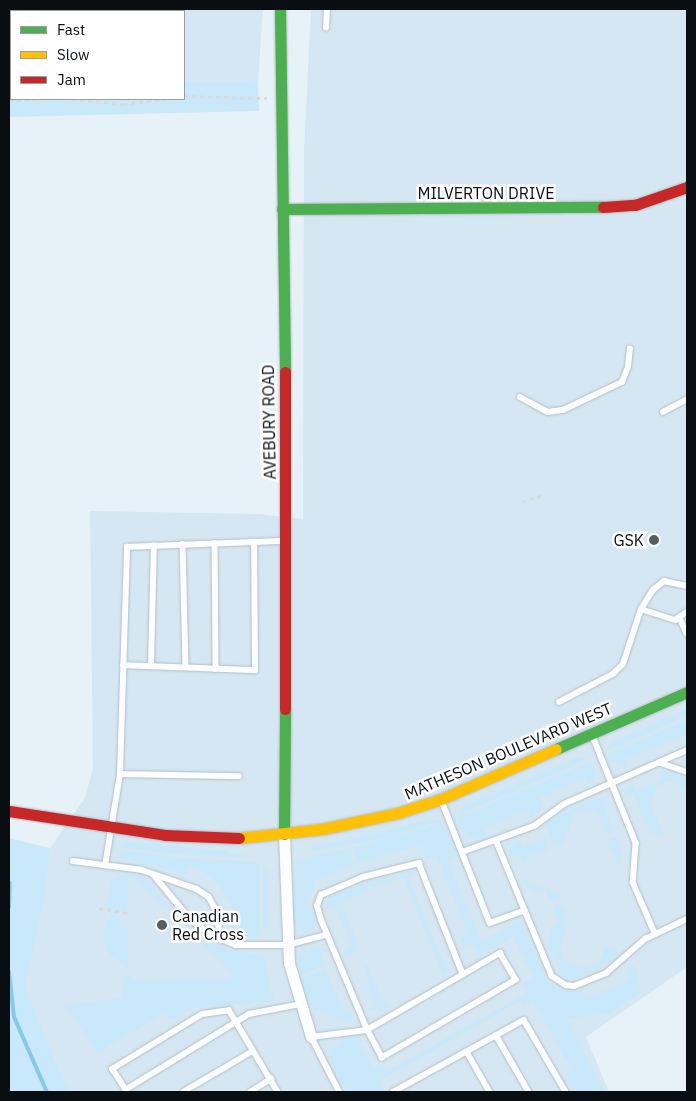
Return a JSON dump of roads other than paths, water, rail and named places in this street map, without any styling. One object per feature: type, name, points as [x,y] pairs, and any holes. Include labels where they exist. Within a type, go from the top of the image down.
[{"type":"street","name":"AVEBURY ROAD","points":[[280,9],[286,541],[284,834]]},
{"type":"street","name":"MILVERTON DRIVE","points":[[282,209],[576,209],[635,205],[687,187]]},
{"type":"street","name":"MATHESON BOULEVARD WEST","points":[[9,811],[112,828],[205,838],[284,834],[360,822],[441,799],[687,692]]},
{"type":"street","points":[[284,834],[287,945],[311,1037]]},
{"type":"lane","points":[[326,28],[327,9]]},
{"type":"lane","points":[[520,397],[548,412],[563,410],[622,382],[628,367],[630,349]]},
{"type":"lane","points":[[663,412],[687,399]]},
{"type":"lane","points":[[105,866],[120,774],[127,547],[286,541]]},
{"type":"lane","points":[[123,664],[186,665],[255,670],[254,542]]},
{"type":"lane","points":[[216,543],[216,668]]},
{"type":"lane","points":[[183,544],[186,665]]},
{"type":"lane","points":[[151,665],[154,546]]},
{"type":"lane","points":[[558,702],[613,674],[623,664],[641,608],[652,590],[664,581],[687,586]]},
{"type":"lane","points":[[641,608],[675,620],[687,612]]},
{"type":"lane","points":[[680,618],[687,634]]},
{"type":"lane","points":[[592,734],[636,843],[633,882],[655,933]]},
{"type":"lane","points":[[462,852],[534,826],[564,804],[687,750]]},
{"type":"lane","points":[[658,763],[687,772]]},
{"type":"lane","points":[[120,774],[239,776]]},
{"type":"lane","points":[[441,799],[490,923],[525,910]]},
{"type":"lane","points":[[496,840],[552,976],[566,985],[574,986],[606,973],[655,933],[687,919]]},
{"type":"lane","points":[[73,861],[153,874],[196,889],[209,897],[216,908],[222,940]]},
{"type":"lane","points":[[339,1092],[311,1037],[367,1030],[500,953],[516,980],[382,1058],[367,1030],[326,935],[317,906],[321,895],[363,877],[418,863],[463,974]]},
{"type":"lane","points":[[153,874],[191,920],[222,940],[256,947],[287,945],[326,935]]},
{"type":"lane","points":[[278,1092],[233,1023],[229,1010],[202,1014],[112,1069],[126,1091],[233,1023],[248,1014],[301,1004]]},
{"type":"lane","points":[[393,1092],[524,1020],[566,1092]]},
{"type":"lane","points":[[496,1035],[529,1092]]},
{"type":"lane","points":[[183,1092],[253,1051]]},
{"type":"lane","points":[[467,1052],[490,1092]]},
{"type":"lane","points":[[250,1092],[271,1079]]},
{"type":"waterway","points":[[9,907],[10,883]]},
{"type":"waterway","points":[[9,972],[14,1017],[47,1092]]},
{"type":"place","name":"GSK","points":[[654,540]]},
{"type":"place","name":"Canadian Red Cross","points":[[162,925]]}]
